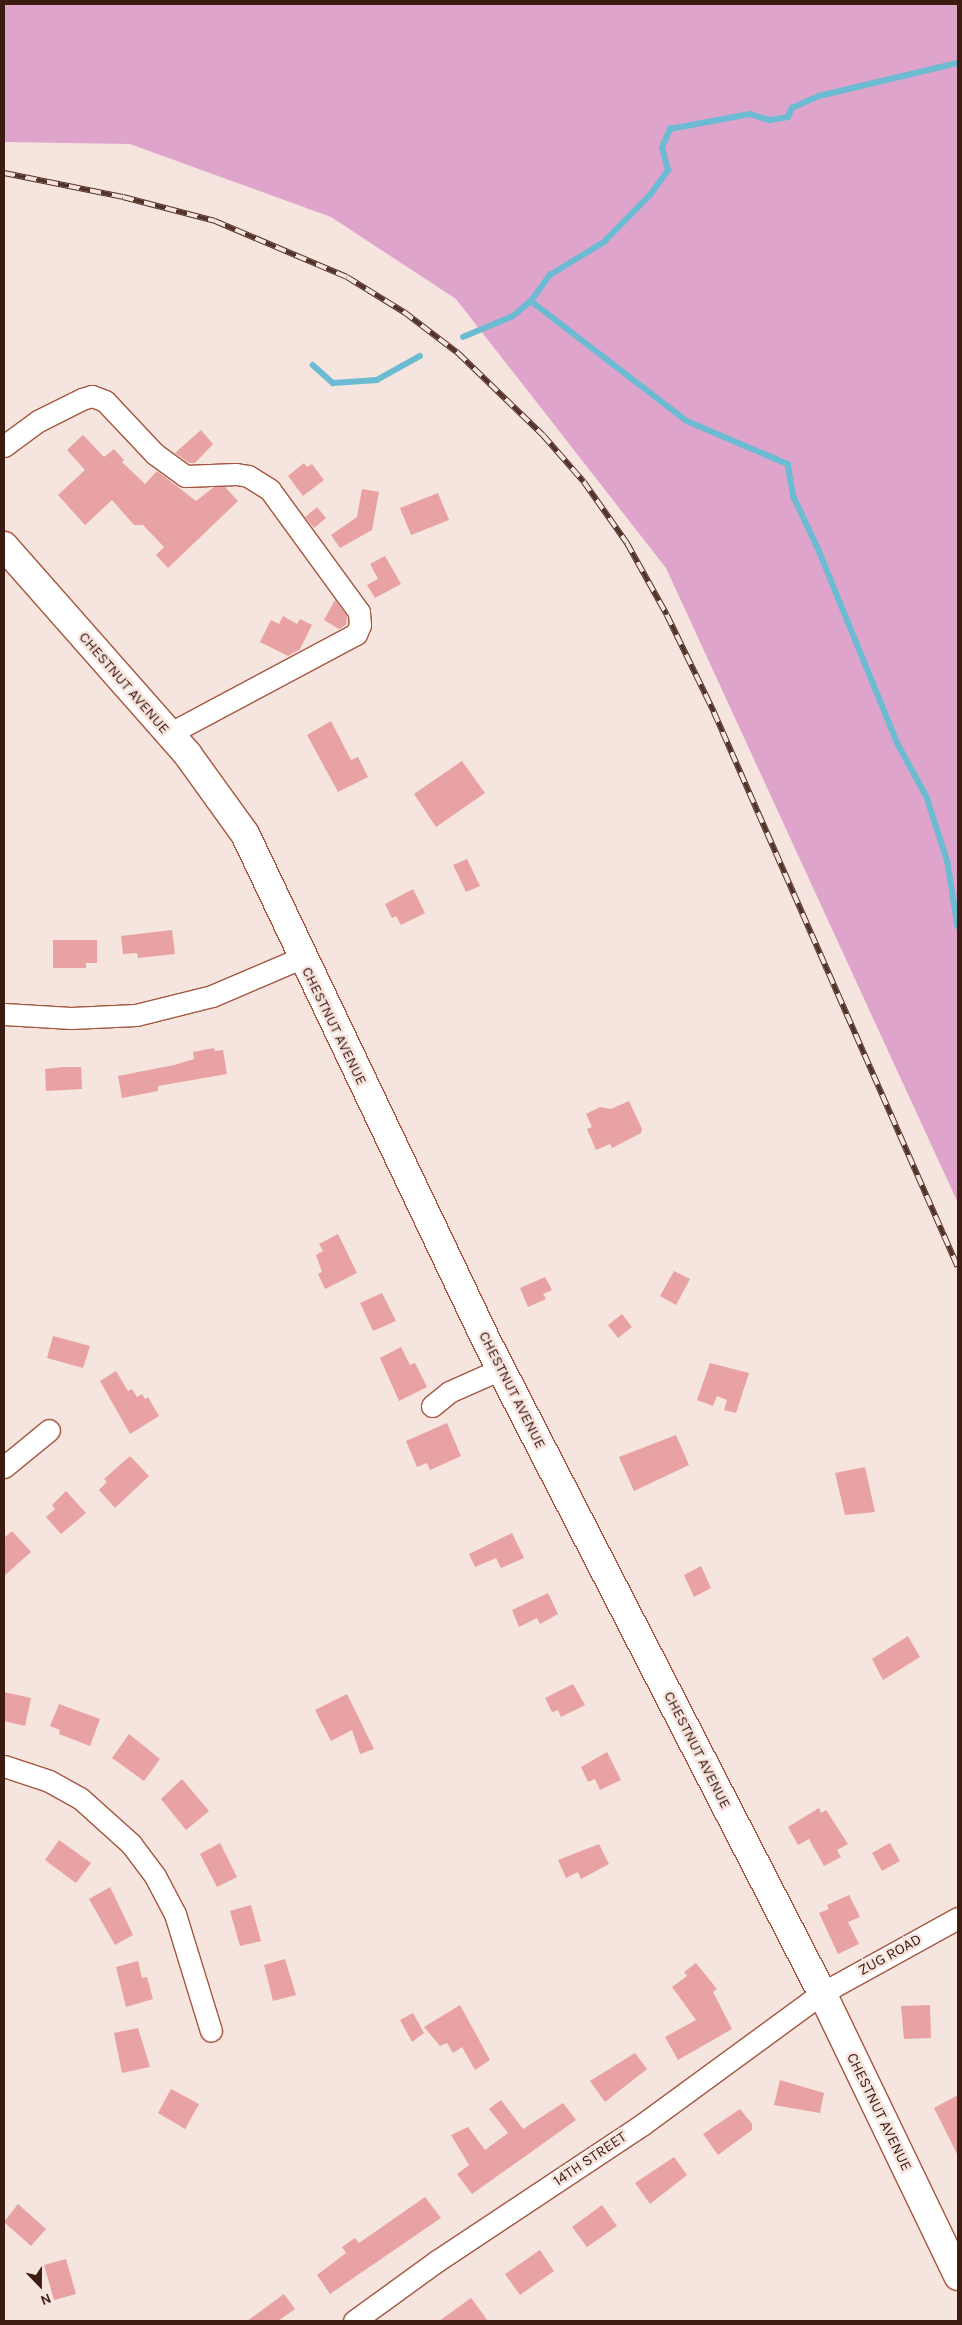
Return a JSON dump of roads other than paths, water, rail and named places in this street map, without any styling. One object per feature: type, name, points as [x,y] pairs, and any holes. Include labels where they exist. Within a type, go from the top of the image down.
[{"type":"street","points":[[4,446],[38,421],[82,399],[92,396],[105,401],[155,454],[185,476],[236,474],[265,486],[359,612],[360,625],[356,634],[169,734]]},
{"type":"street","name":"CHESTNUT AVENUE","points":[[4,546],[169,734],[223,800],[245,834],[301,958],[501,1369],[822,1993],[958,2276]]},
{"type":"street","points":[[4,1014],[71,1018],[136,1015],[212,996],[301,958]]},
{"type":"street","points":[[432,1406],[449,1392],[501,1369]]},
{"type":"street","points":[[4,1467],[49,1430]]},
{"type":"street","points":[[4,1766],[49,1781],[80,1798],[131,1844],[155,1876],[175,1914],[211,2031]]},
{"type":"street","name":"ZUG ROAD","points":[[822,1993],[958,1918]]},
{"type":"street","name":"14TH STREET","points":[[354,2321],[437,2261],[643,2124],[822,1993]]},
{"type":"waterway","points":[[463,337],[513,316],[531,301],[550,275],[604,242],[650,195],[668,170],[662,148],[670,129],[750,114],[770,120],[788,117],[792,108],[819,96],[958,63]]},
{"type":"waterway","points":[[531,301],[687,421],[788,464],[794,497],[818,548],[898,744],[927,797],[948,863],[958,926]]},
{"type":"waterway","points":[[313,365],[333,383],[377,380],[420,356]]},
{"type":"railway","points":[[4,173],[123,197],[215,221],[347,277],[404,312],[458,353],[543,435],[584,482],[627,543],[667,615],[714,712],[958,1267]]}]
